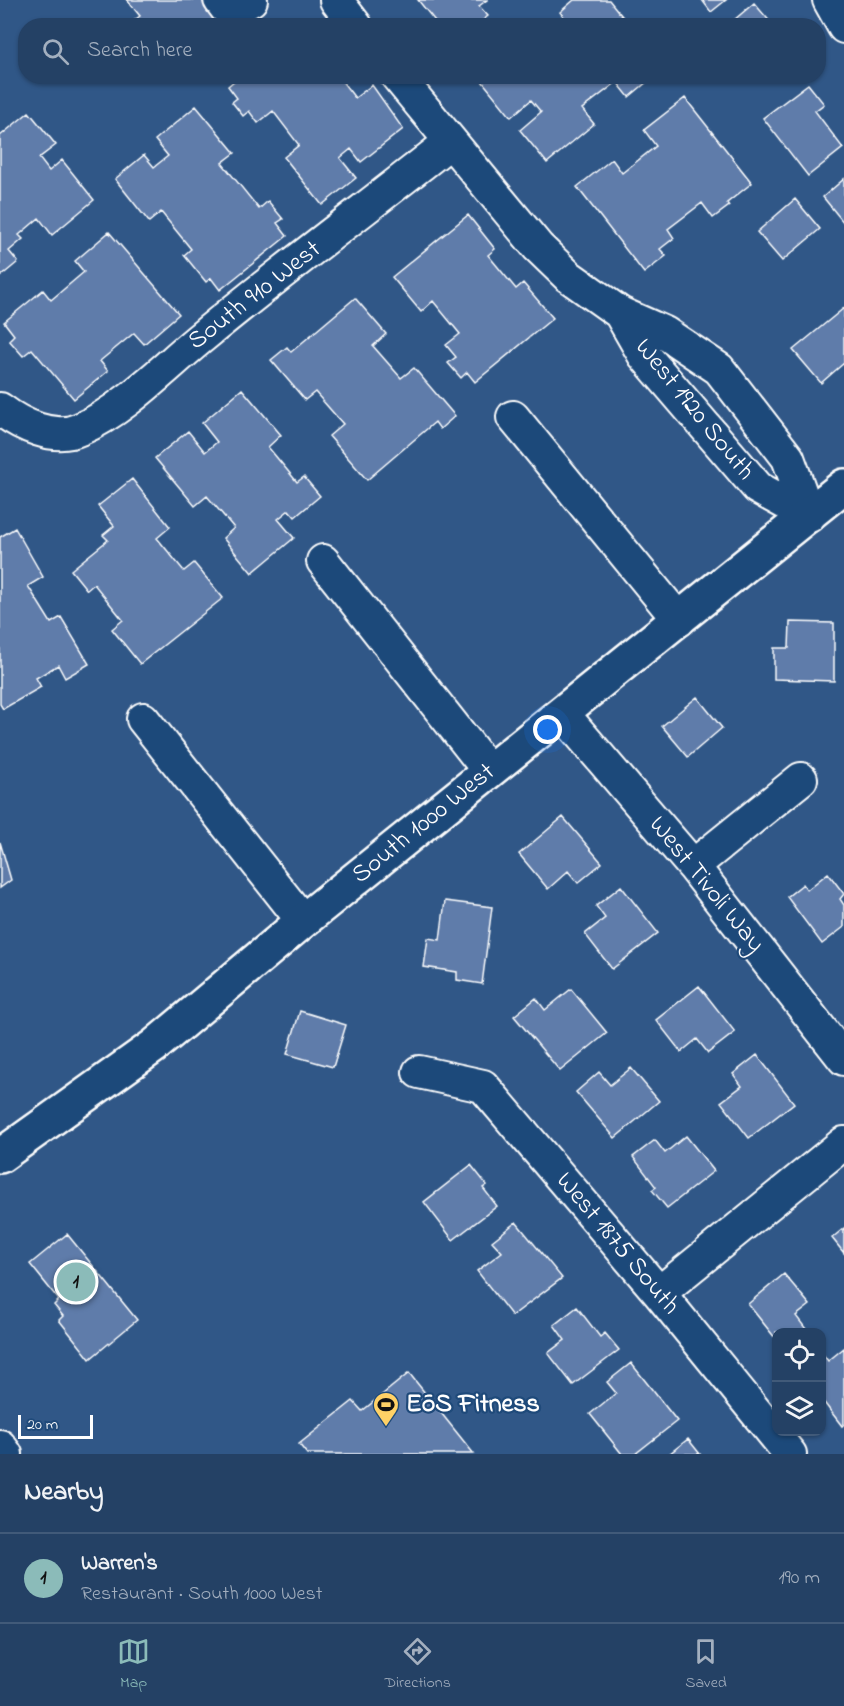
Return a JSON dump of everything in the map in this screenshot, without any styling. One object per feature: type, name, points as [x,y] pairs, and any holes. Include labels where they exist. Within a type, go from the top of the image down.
[{"type":"main road","name":"South 1000 West","points":[[0,1156],[154,1046],[303,921],[844,486]]},
{"type":"street","points":[[220,0],[226,8],[236,10],[251,0]]},
{"type":"street","points":[[336,0],[350,18]]},
{"type":"street","points":[[829,0],[844,27]]},
{"type":"street","name":"West 1920 South","points":[[403,84],[546,254],[568,276],[620,313],[665,333],[719,369],[788,458],[808,516]]},
{"type":"street","name":"South 910 West","points":[[0,409],[24,423],[51,432],[79,430],[139,391],[204,335],[450,142]]},
{"type":"street","name":"West 1920 South","points":[[620,313],[644,355],[758,488],[808,516]]},
{"type":"street","points":[[513,417],[679,620]]},
{"type":"street","points":[[323,561],[489,771]]},
{"type":"street","name":"West Tivoli Way","points":[[563,714],[693,866],[844,1059]]},
{"type":"street","points":[[143,718],[303,921]]},
{"type":"street","points":[[693,866],[801,779]]},
{"type":"street","name":"West 1875 South","points":[[419,1071],[483,1086],[659,1293],[790,1454]]},
{"type":"street","points":[[659,1293],[844,1143]]},
{"type":"street","points":[[0,1446],[6,1454]]},
{"type":"building","points":[[127,0],[202,0],[216,18],[137,18],[140,16]]},
{"type":"building","points":[[418,0],[487,0],[479,6],[488,16],[486,18],[433,18]]},
{"type":"building","points":[[574,0],[609,0],[624,18],[565,18],[560,12]]},
{"type":"building","points":[[702,0],[726,0],[711,12]]},
{"type":"building","points":[[754,3],[767,18],[736,18]]},
{"type":"building","points":[[230,84],[344,84],[355,98],[372,85],[403,129],[361,162],[351,149],[340,158],[356,178],[322,205],[284,157],[299,145],[273,111],[258,123],[249,111],[243,116],[232,102],[237,98],[228,86]]},
{"type":"building","points":[[484,84],[614,84],[582,109],[594,124],[547,163],[520,130],[541,112],[531,100],[511,117]]},
{"type":"building","points":[[619,84],[644,84],[629,97]]},
{"type":"building","points":[[808,84],[824,104],[815,111],[843,148],[808,176],[763,118]]},
{"type":"building","points":[[685,98],[752,183],[727,203],[729,206],[713,218],[702,203],[668,229],[674,238],[660,249],[666,256],[644,273],[577,187],[612,159],[622,173],[656,146],[644,130]]},
{"type":"building","points":[[196,106],[235,153],[222,163],[259,209],[268,201],[283,219],[277,223],[287,236],[220,290],[211,278],[206,282],[184,255],[191,249],[161,212],[149,222],[115,179],[144,155],[154,167],[168,156],[155,140]]},
{"type":"building","points":[[29,112],[56,145],[39,158],[49,171],[62,160],[94,200],[52,235],[39,218],[19,235],[23,239],[9,251],[18,262],[0,277],[0,136]]},
{"type":"building","points":[[844,179],[844,223],[823,197]]},
{"type":"building","points":[[795,199],[820,229],[782,261],[757,232]]},
{"type":"building","points":[[468,215],[495,249],[488,255],[516,289],[523,283],[553,318],[475,382],[467,372],[461,378],[448,363],[456,357],[446,345],[460,334],[433,301],[421,312],[392,277]]},
{"type":"building","points":[[109,232],[179,314],[144,344],[134,333],[100,361],[108,371],[74,399],[32,349],[23,356],[9,340],[14,335],[4,322],[43,290],[51,300],[84,272],[75,261]]},
{"type":"building","points":[[355,298],[386,334],[373,346],[401,378],[414,368],[455,416],[440,429],[435,422],[367,480],[329,436],[343,424],[315,392],[305,400],[271,360],[287,347],[291,352]]},
{"type":"building","points":[[844,308],[844,363],[821,383],[793,350]]},
{"type":"building","points":[[242,389],[281,435],[268,447],[297,482],[304,477],[320,496],[295,517],[289,510],[278,519],[294,538],[252,573],[223,538],[234,528],[207,496],[195,506],[155,458],[188,431],[205,452],[217,442],[202,423]]},
{"type":"building","points":[[132,479],[170,527],[157,538],[184,571],[194,563],[223,598],[140,664],[112,629],[123,620],[94,584],[87,590],[71,570],[108,540],[103,535],[114,526],[98,506]]},
{"type":"building","points":[[15,528],[43,577],[28,586],[51,623],[61,617],[89,664],[65,678],[58,665],[36,678],[41,687],[3,709],[0,704],[0,537]]},
{"type":"building","points":[[790,622],[834,623],[834,681],[774,679],[774,648],[789,648]]},
{"type":"building","points":[[697,697],[722,728],[688,757],[662,726]]},
{"type":"building","points":[[563,817],[602,863],[578,883],[568,871],[548,889],[519,854]]},
{"type":"building","points":[[0,842],[11,880],[0,888]]},
{"type":"building","points":[[828,873],[844,894],[840,899],[844,905],[844,927],[822,944],[787,897],[803,884],[807,890]]},
{"type":"building","points":[[621,886],[658,933],[612,969],[585,934],[605,918],[596,906]]},
{"type":"building","points":[[445,901],[492,907],[482,984],[457,980],[457,972],[424,967],[428,938],[440,940]]},
{"type":"building","points":[[699,986],[735,1032],[708,1053],[697,1039],[681,1052],[656,1020]]},
{"type":"building","points":[[571,989],[607,1033],[560,1071],[514,1016],[536,998],[545,1010]]},
{"type":"building","points":[[300,1011],[346,1025],[333,1067],[287,1054]]},
{"type":"building","points":[[757,1055],[794,1103],[749,1138],[721,1102],[742,1086],[733,1074]]},
{"type":"building","points":[[631,1068],[659,1101],[615,1138],[576,1092],[599,1072],[610,1085]]},
{"type":"building","points":[[686,1136],[714,1171],[667,1208],[652,1190],[656,1187],[633,1157],[655,1140],[665,1153]]},
{"type":"building","points":[[471,1165],[487,1185],[483,1188],[497,1206],[453,1240],[424,1202]]},
{"type":"building","points":[[516,1222],[562,1278],[512,1316],[477,1271],[502,1252],[492,1241]]},
{"type":"building","points":[[844,1228],[844,1253],[832,1238]]},
{"type":"building","points":[[67,1234],[137,1320],[90,1359],[59,1320],[63,1316],[54,1305],[59,1300],[30,1264]]},
{"type":"building","points":[[784,1274],[810,1305],[796,1316],[805,1328],[772,1328],[772,1334],[748,1304]]},
{"type":"building","points":[[577,1307],[600,1337],[605,1333],[619,1350],[573,1385],[548,1353],[565,1340],[554,1325]]},
{"type":"building","points":[[844,1348],[844,1424],[842,1426],[826,1405],[826,1358],[828,1361]]},
{"type":"building","points":[[631,1363],[677,1421],[635,1454],[622,1454],[590,1414],[616,1393],[607,1382]]},
{"type":"building","name":"EōS Fitness","points":[[409,1373],[474,1454],[307,1454],[299,1444],[353,1401],[362,1411]]},
{"type":"building","points":[[688,1439],[700,1454],[669,1454]]},
{"type":"place","name":"Warren's","points":[[76,1282]]},
{"type":"place","name":"EōS Fitness","points":[[386,1428]]}]
